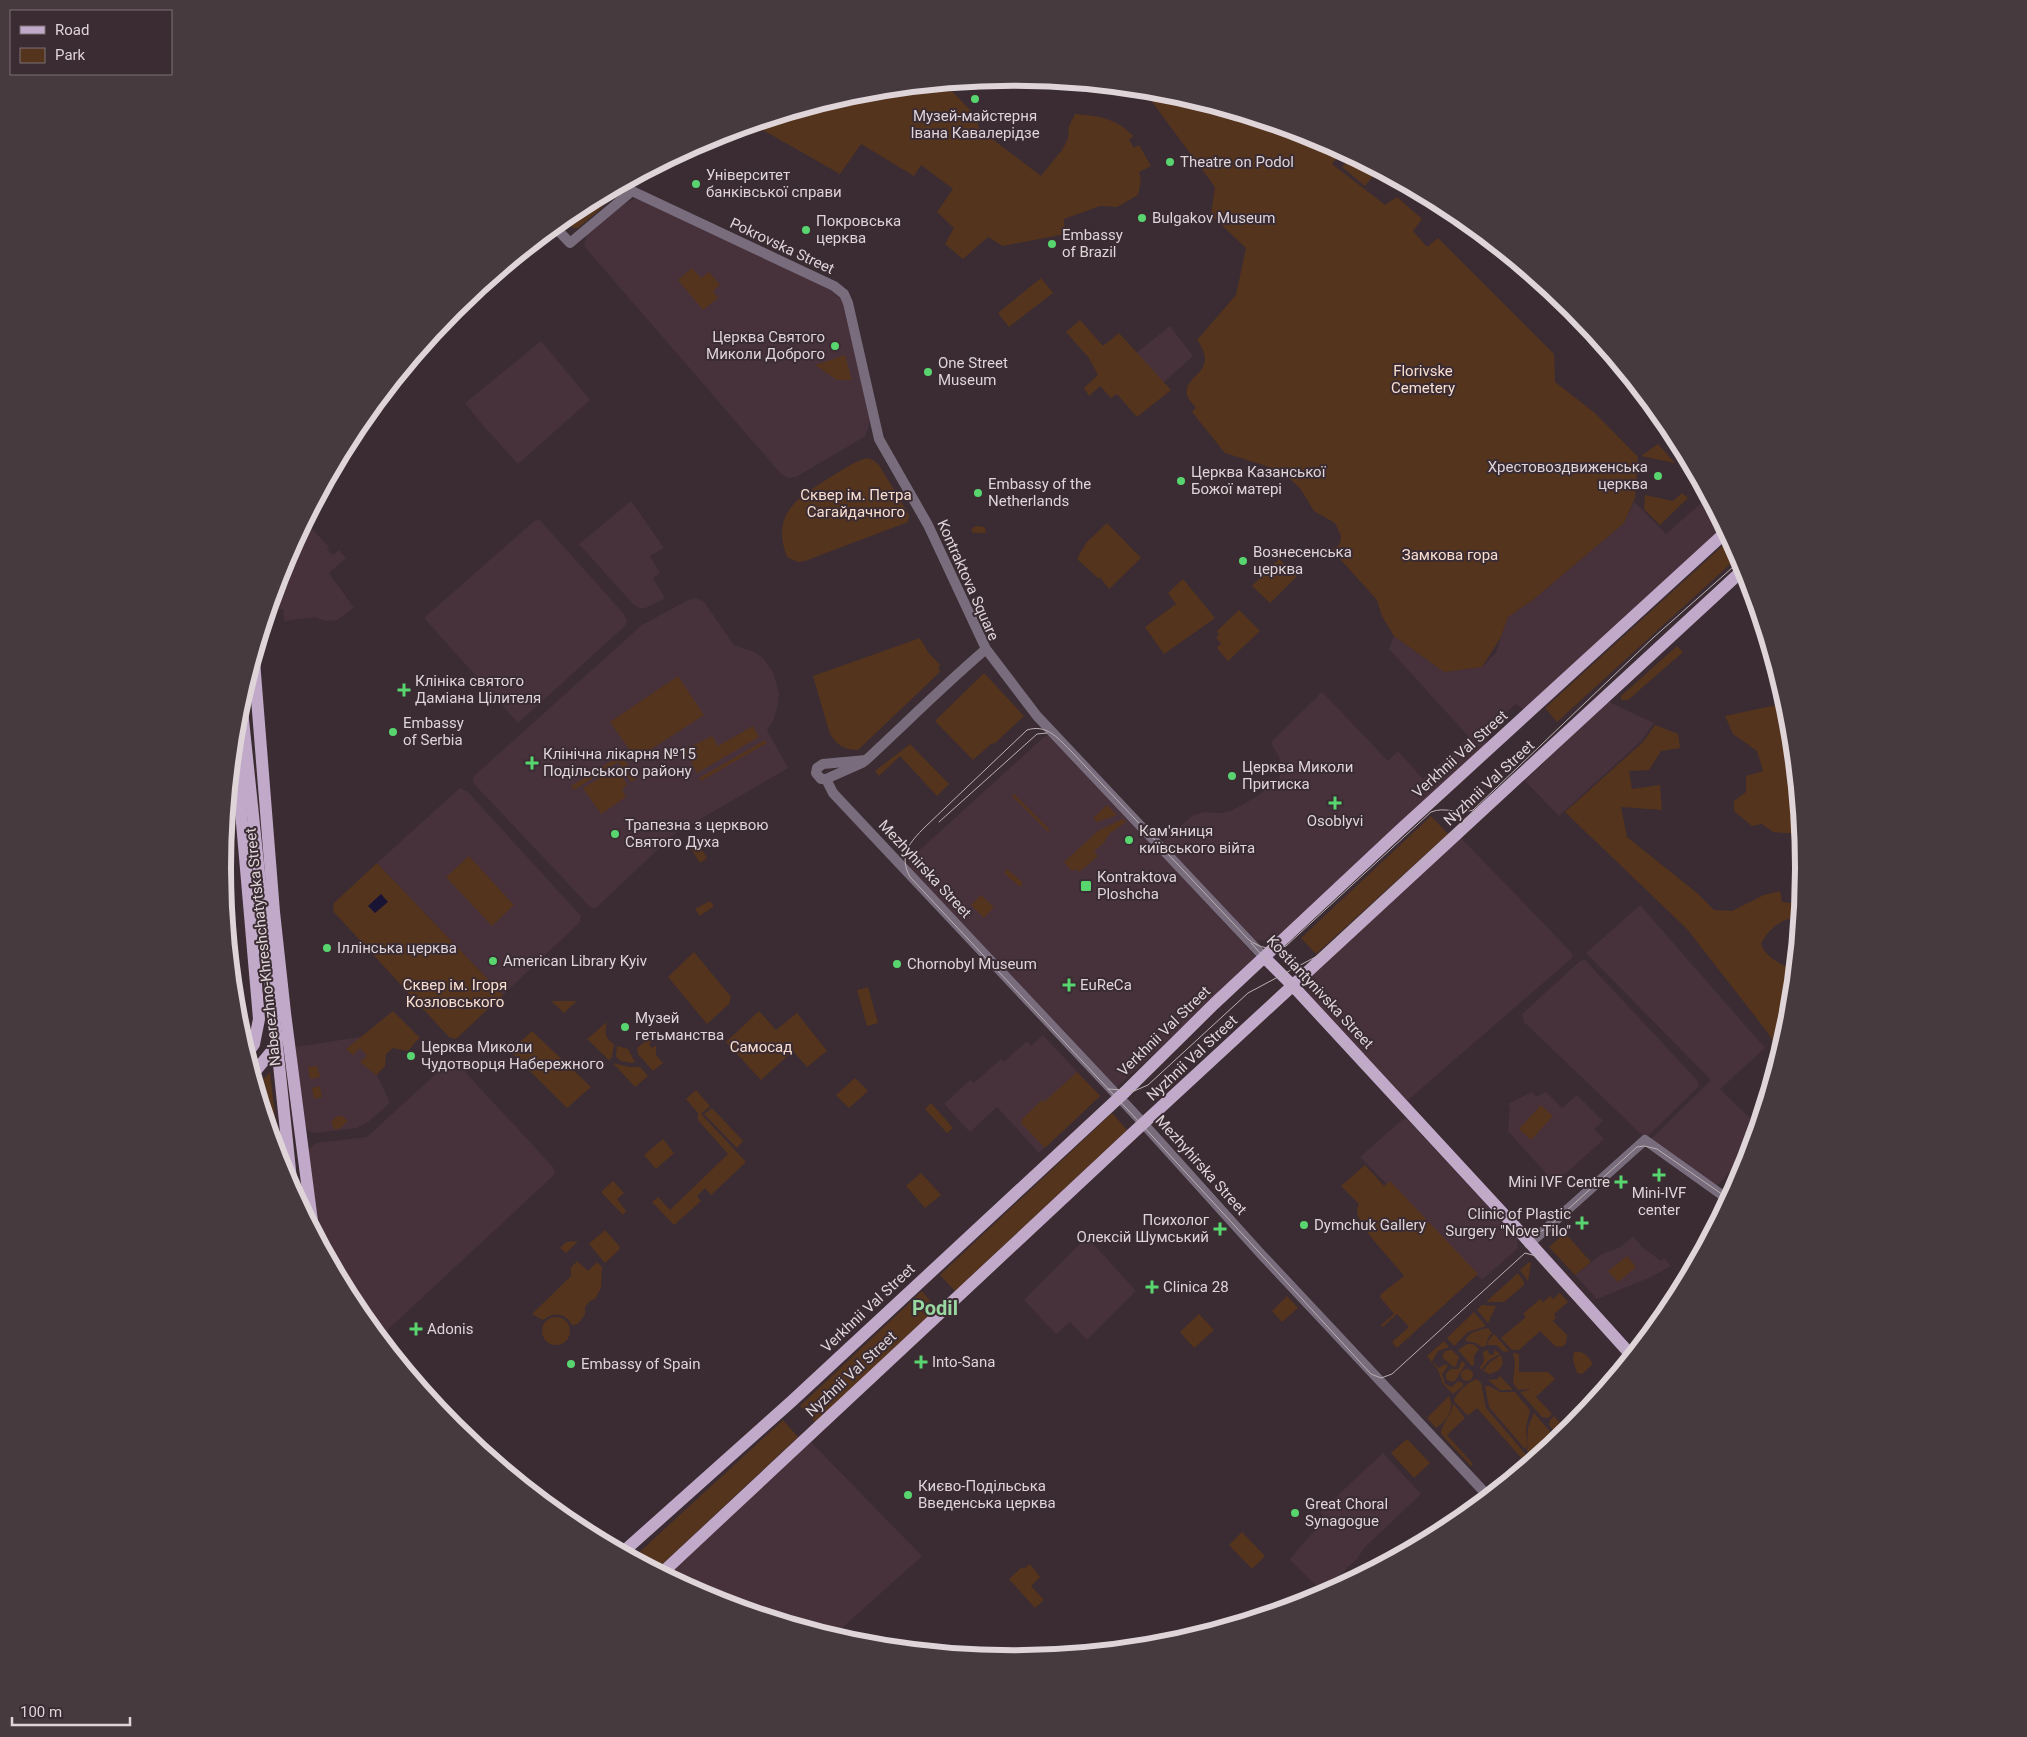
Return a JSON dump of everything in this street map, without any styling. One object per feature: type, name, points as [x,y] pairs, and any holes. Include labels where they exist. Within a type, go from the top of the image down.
[{"type":"main road","name":"Verkhnii Val Street","points":[[627,1549],[779,1412],[1119,1098],[1214,1004],[1399,831],[1721,536]]},
{"type":"main road","name":"Nyzhnii Val Street","points":[[666,1569],[1738,574]]},
{"type":"main road","name":"Naberezhno-Khreshchatytska Street","points":[[255,677],[285,1013],[312,1214]]},
{"type":"main road","name":"Naberezhno-Khreshchatytska Street","points":[[244,727],[289,1164]]},
{"type":"main road","points":[[238,771],[259,1019],[252,1047]]},
{"type":"main road","name":"Kostiantynivska Street","points":[[1265,958],[1294,986],[1628,1352]]},
{"type":"main road","points":[[257,1069],[272,1052],[285,1013]]},
{"type":"street","name":"Pokrovska Street","points":[[560,232],[570,243],[632,191],[840,290],[848,303],[872,403]]},
{"type":"street","name":"Kontraktova Square","points":[[829,781],[866,760],[986,649],[928,525],[880,439],[872,403]]},
{"type":"street","name":"Kostiantynivska Street","points":[[986,649],[1037,716],[1265,958]]},
{"type":"street","points":[[829,781],[832,769],[826,764],[866,760]]},
{"type":"street","name":"Mezhyhirska Street","points":[[829,781],[922,888],[1144,1124],[1260,1253],[1485,1493]]},
{"type":"street","points":[[1529,1244],[1645,1140],[1723,1196]]},
{"type":"shaded area","points":[[635,199],[641,200],[836,292],[843,303],[870,420],[864,437],[796,477],[788,478],[781,474],[584,246],[587,235],[624,204]]},
{"type":"shaded area","points":[[1170,326],[1193,356],[1164,382],[1137,417],[1135,354]]},
{"type":"shaded area","points":[[541,341],[590,400],[518,464],[465,403]]},
{"type":"shaded area","points":[[1646,410],[1658,425],[1645,411]]},
{"type":"shaded area","points":[[631,501],[664,548],[650,556],[660,573],[653,578],[665,598],[645,608],[639,608],[633,604],[579,544]]},
{"type":"shaded area","points":[[1704,501],[1720,534],[1525,711],[1516,704],[1480,735],[1492,748],[1274,940],[1254,941],[1161,843],[1192,816],[1204,812],[1221,813],[1231,811],[1256,797],[1275,782],[1280,776],[1281,767],[1272,741],[1322,692],[1388,761],[1398,751],[1423,779],[1469,737],[1389,649],[1394,636],[1444,672],[1482,667],[1496,653],[1508,617],[1533,600],[1624,523],[1634,502],[1666,534]]},
{"type":"shaded area","points":[[539,519],[624,614],[627,621],[625,626],[518,723],[424,618],[533,522]]},
{"type":"shaded area","points":[[312,529],[329,547],[327,549],[333,555],[339,550],[346,558],[329,573],[354,608],[337,620],[325,621],[315,617],[284,621],[283,609],[276,610],[307,533]]},
{"type":"shaded area","points":[[696,598],[704,602],[734,645],[754,652],[763,658],[773,672],[779,693],[778,704],[774,719],[767,730],[788,768],[673,835],[596,908],[591,908],[475,785],[473,781],[474,776],[642,625],[686,601]]},
{"type":"shaded area","points":[[1607,701],[1654,723],[1641,741],[1559,816],[1525,781]]},
{"type":"shaded area","points":[[1048,735],[1052,737],[1257,958],[1116,1088],[911,871],[909,864],[911,858]]},
{"type":"shaded area","points":[[460,788],[467,791],[581,916],[579,923],[503,995],[377,863]]},
{"type":"shaded area","points":[[1459,839],[1462,839],[1572,953],[1572,958],[1408,1100],[1405,1100],[1309,994],[1306,986],[1307,981]]},
{"type":"shaded area","points":[[381,894],[388,902],[375,913],[368,906]]},
{"type":"shaded area","points":[[1640,905],[1765,1048],[1720,1089],[1753,1122],[1738,1163],[1716,1187],[1650,1140],[1711,1080],[1586,953]]},
{"type":"shaded area","points":[[1585,960],[1697,1080],[1699,1086],[1648,1136],[1642,1135],[1524,1022],[1522,1014],[1580,961]]},
{"type":"shaded area","points":[[1043,1035],[1100,1096],[1039,1153],[997,1107],[970,1132],[944,1104],[970,1080],[974,1083],[1001,1059],[1004,1062],[1027,1041],[1031,1046]]},
{"type":"shaded area","points":[[360,1037],[390,1103],[368,1122],[357,1128],[315,1133],[309,1131],[305,1127],[295,1047]]},
{"type":"shaded area","points":[[454,1060],[553,1167],[555,1174],[384,1333],[336,1260],[317,1224],[308,1159],[309,1149],[316,1143],[367,1137],[449,1062]]},
{"type":"shaded area","points":[[1532,1092],[1536,1097],[1546,1092],[1562,1108],[1577,1095],[1603,1121],[1594,1129],[1604,1139],[1555,1183],[1508,1131],[1510,1107],[1508,1104]]},
{"type":"shaded area","points":[[1403,1119],[1407,1119],[1517,1238],[1518,1248],[1482,1280],[1360,1157]]},
{"type":"shaded area","points":[[1633,1236],[1642,1247],[1661,1261],[1664,1258],[1671,1266],[1651,1277],[1597,1299],[1575,1275],[1602,1254],[1621,1247]]},
{"type":"shaded area","points":[[1087,1237],[1136,1291],[1087,1340],[1070,1322],[1056,1334],[1024,1300]]},
{"type":"shaded area","points":[[811,1442],[922,1556],[839,1631],[762,1609],[714,1591],[672,1572]]},
{"type":"shaded area","points":[[1383,1453],[1421,1494],[1363,1549],[1358,1558],[1331,1583],[1319,1588],[1290,1559],[1326,1520],[1320,1512]]},
{"type":"green space","points":[[950,89],[977,117],[979,129],[1041,176],[1062,150],[1068,139],[1069,126],[1075,114],[1099,117],[1120,125],[1133,136],[1129,140],[1134,148],[1139,145],[1151,166],[1139,172],[1141,181],[1138,195],[1117,207],[1100,206],[1064,219],[1065,234],[1003,246],[988,237],[963,259],[945,244],[954,228],[937,212],[953,189],[921,165],[914,176],[861,144],[840,174],[760,129],[811,113],[861,101]]},
{"type":"green space","name":"Замкова гора","points":[[1150,99],[1216,113],[1265,128],[1313,146],[1338,157],[1332,164],[1385,205],[1397,197],[1422,219],[1413,231],[1427,247],[1438,238],[1554,354],[1555,382],[1595,413],[1638,457],[1635,498],[1624,523],[1533,600],[1508,617],[1501,637],[1482,667],[1444,672],[1394,636],[1382,616],[1377,600],[1332,550],[1340,544],[1341,536],[1335,523],[1314,511],[1300,488],[1281,471],[1225,453],[1192,412],[1196,408],[1189,400],[1187,388],[1203,367],[1205,360],[1197,340],[1236,295],[1246,248],[1211,215],[1215,187]]},
{"type":"green space","points":[[1347,161],[1373,176],[1365,186],[1342,167]]},
{"type":"green space","points":[[599,206],[603,207],[578,228],[573,228],[570,224],[579,218]]},
{"type":"green space","points":[[692,268],[701,278],[709,272],[720,285],[713,291],[718,298],[703,310],[678,280]]},
{"type":"green space","points":[[1041,278],[1053,293],[1009,327],[998,313]]},
{"type":"green space","points":[[1080,320],[1103,346],[1119,333],[1171,390],[1137,417],[1117,394],[1111,398],[1100,386],[1089,396],[1084,388],[1098,375],[1089,358],[1066,332]]},
{"type":"green space","points":[[845,355],[852,380],[837,380],[815,365]]},
{"type":"green space","points":[[1658,444],[1675,463],[1641,456]]},
{"type":"green space","name":"Сквер ім. Петра Сагайдачного","points":[[867,458],[879,465],[909,515],[908,522],[805,561],[798,562],[787,557],[782,529],[790,509],[806,493],[852,464]]},
{"type":"green space","points":[[1682,493],[1688,498],[1660,525],[1644,509],[1645,495],[1673,501]]},
{"type":"green space","points":[[1107,523],[1141,558],[1109,589],[1100,577],[1099,579],[1077,559],[1086,543]]},
{"type":"green space","points":[[976,526],[985,527],[986,533],[973,533],[971,529]]},
{"type":"green space","points":[[1725,544],[1733,562],[1557,722],[1545,708]]},
{"type":"green space","points":[[1279,559],[1297,576],[1270,603],[1252,586]]},
{"type":"green space","points":[[1183,579],[1215,618],[1164,654],[1145,627],[1176,604],[1168,593]]},
{"type":"green space","points":[[1239,610],[1260,631],[1228,661],[1217,648],[1221,643],[1216,638],[1219,635],[1217,631]]},
{"type":"green space","points":[[920,638],[928,652],[940,665],[938,669],[941,671],[858,750],[845,748],[838,744],[830,734],[813,676]]},
{"type":"green space","points":[[1677,646],[1683,652],[1628,700],[1621,700],[1621,696]]},
{"type":"green space","points":[[984,673],[1024,716],[994,744],[992,743],[973,760],[935,721]]},
{"type":"green space","points":[[678,676],[704,715],[636,759],[610,722]]},
{"type":"green space","points":[[1778,705],[1789,766],[1795,834],[1773,832],[1762,824],[1752,826],[1734,811],[1734,801],[1746,792],[1746,776],[1763,771],[1757,751],[1733,734],[1725,716]]},
{"type":"green space","points":[[1655,725],[1678,734],[1680,748],[1661,751],[1649,770],[1629,771],[1632,789],[1660,785],[1662,810],[1621,807],[1627,837],[1697,893],[1714,910],[1732,911],[1764,895],[1780,891],[1782,902],[1795,903],[1794,918],[1787,919],[1777,925],[1761,943],[1770,956],[1789,968],[1775,1045],[1768,1033],[1687,929],[1565,812],[1643,742]]},
{"type":"green space","points":[[753,726],[759,737],[697,773],[684,750],[712,736],[718,746]]},
{"type":"green space","points":[[765,740],[767,743],[701,781],[699,778]]},
{"type":"green space","points":[[910,744],[949,784],[937,796],[900,756],[879,776],[875,771]]},
{"type":"green space","points":[[621,755],[637,778],[631,782],[618,762],[574,790],[571,786]]},
{"type":"green space","points":[[617,768],[627,785],[622,789],[626,797],[601,814],[583,788]]},
{"type":"green space","points":[[1014,794],[1050,830],[1048,832],[1012,796]]},
{"type":"green space","points":[[1107,805],[1117,815],[1097,822],[1093,818]]},
{"type":"green space","points":[[1431,816],[1448,834],[1316,954],[1301,938]]},
{"type":"green space","points":[[1122,819],[1126,822],[1109,834],[1104,843],[1094,851],[1098,856],[1079,872],[1076,869],[1072,871],[1064,862],[1098,831]]},
{"type":"green space","points":[[695,839],[707,858],[700,863],[688,844]]},
{"type":"green space","points":[[469,856],[514,905],[492,926],[446,877]]},
{"type":"green space","name":"Сквер ім. Ігоря Козловського","points":[[377,863],[503,995],[456,1039],[449,1037],[333,911],[334,903]]},
{"type":"green space","points":[[1007,869],[1023,883],[1020,887],[1004,873]]},
{"type":"green space","points":[[981,895],[994,907],[984,918],[971,905]]},
{"type":"green space","points":[[710,901],[714,906],[700,916],[695,909]]},
{"type":"green space","points":[[694,952],[731,997],[729,1004],[707,1024],[668,977]]},
{"type":"green space","points":[[868,987],[878,1023],[867,1026],[857,990]]},
{"type":"green space","points":[[551,1001],[577,1001],[564,1013]]},
{"type":"green space","points":[[393,1011],[420,1038],[407,1051],[393,1048],[386,1054],[385,1066],[376,1075],[360,1062],[367,1056],[360,1048],[353,1055],[346,1049]]},
{"type":"green space","name":"Самосад","points":[[759,1011],[776,1030],[797,1013],[827,1051],[807,1067],[793,1051],[761,1080],[726,1042]]},
{"type":"green space","points":[[607,1022],[606,1034],[608,1039],[614,1044],[612,1057],[609,1060],[587,1039]]},
{"type":"green space","points":[[532,1031],[591,1087],[567,1108],[510,1051]]},
{"type":"green space","points":[[651,1037],[654,1040],[649,1044],[652,1048],[656,1045],[656,1055],[663,1063],[653,1071],[638,1054],[637,1048]]},
{"type":"green space","points":[[617,1046],[628,1049],[635,1062],[621,1061],[616,1057]]},
{"type":"green space","points":[[613,1063],[629,1067],[640,1067],[648,1076],[635,1087]]},
{"type":"green space","points":[[317,1066],[320,1077],[310,1079],[308,1067]]},
{"type":"green space","points":[[270,1072],[277,1130],[273,1120],[261,1081]]},
{"type":"green space","points":[[1077,1072],[1100,1096],[1045,1148],[1021,1123],[1022,1119]]},
{"type":"green space","points":[[855,1078],[868,1091],[849,1108],[836,1095]]},
{"type":"green space","points":[[320,1086],[322,1097],[314,1099],[312,1088]]},
{"type":"green space","points":[[696,1090],[710,1106],[701,1114],[746,1162],[711,1195],[705,1188],[697,1196],[701,1201],[674,1225],[652,1202],[658,1197],[670,1210],[728,1154],[698,1120],[698,1113],[686,1099]]},
{"type":"green space","points":[[931,1103],[953,1128],[947,1133],[925,1109]]},
{"type":"green space","points":[[1541,1105],[1553,1116],[1531,1140],[1519,1129]]},
{"type":"green space","points":[[712,1108],[743,1141],[737,1148],[704,1114]]},
{"type":"green space","points":[[1112,1113],[1127,1130],[955,1291],[940,1275]]},
{"type":"green space","points":[[337,1116],[342,1116],[348,1121],[339,1129],[334,1129],[331,1122]]},
{"type":"green space","points":[[663,1139],[674,1153],[656,1169],[644,1155]]},
{"type":"green space","points":[[1365,1165],[1384,1186],[1390,1181],[1478,1274],[1397,1348],[1392,1342],[1409,1327],[1397,1314],[1383,1327],[1381,1325],[1394,1314],[1380,1297],[1381,1294],[1404,1276],[1361,1223],[1357,1214],[1359,1204],[1341,1186]]},
{"type":"green space","points":[[921,1173],[941,1195],[925,1208],[906,1186]]},
{"type":"green space","points":[[613,1181],[624,1193],[617,1199],[626,1211],[623,1215],[601,1192]]},
{"type":"green space","points":[[605,1230],[620,1247],[605,1263],[589,1244]]},
{"type":"green space","points":[[1565,1233],[1591,1262],[1575,1275],[1549,1247]]},
{"type":"green space","points":[[578,1241],[566,1253],[560,1248],[566,1242]]},
{"type":"green space","points":[[1627,1256],[1636,1267],[1618,1282],[1608,1271]]},
{"type":"green space","points":[[577,1261],[588,1271],[597,1262],[602,1267],[601,1288],[595,1299],[590,1301],[585,1307],[585,1314],[578,1324],[572,1325],[563,1316],[555,1314],[543,1320],[532,1314],[571,1276],[571,1268]]},
{"type":"green space","points":[[1529,1262],[1531,1263],[1528,1281],[1520,1270]]},
{"type":"green space","points":[[1518,1273],[1524,1285],[1504,1302],[1486,1302]]},
{"type":"green space","points":[[922,1291],[937,1309],[815,1422],[800,1406]]},
{"type":"green space","points":[[1560,1293],[1568,1302],[1554,1314],[1556,1317],[1553,1321],[1567,1335],[1566,1344],[1561,1347],[1555,1346],[1540,1331],[1519,1350],[1512,1350],[1501,1338],[1526,1317],[1523,1314],[1540,1299],[1543,1302],[1550,1296],[1553,1299]]},
{"type":"green space","points":[[1287,1296],[1298,1308],[1282,1322],[1272,1311]]},
{"type":"green space","points":[[1482,1305],[1496,1306],[1488,1323],[1477,1310]]},
{"type":"green space","points":[[1474,1312],[1486,1326],[1468,1332],[1454,1346],[1447,1338]]},
{"type":"green space","points":[[1199,1314],[1214,1330],[1194,1348],[1180,1332]]},
{"type":"green space","points":[[556,1317],[566,1321],[570,1331],[566,1341],[556,1345],[546,1341],[542,1331],[546,1321]]},
{"type":"green space","points":[[1488,1328],[1492,1333],[1488,1338],[1486,1346],[1482,1347],[1476,1343],[1465,1341],[1471,1333]]},
{"type":"green space","points":[[1494,1334],[1509,1351],[1504,1352],[1497,1346],[1487,1345]]},
{"type":"green space","points":[[1444,1341],[1449,1347],[1438,1351],[1432,1362],[1439,1368],[1445,1364],[1448,1366],[1442,1374],[1445,1384],[1452,1387],[1458,1381],[1463,1383],[1463,1386],[1453,1394],[1443,1384],[1438,1370],[1427,1356]]},
{"type":"green space","points":[[1467,1344],[1473,1344],[1479,1349],[1474,1357],[1474,1365],[1472,1366],[1458,1350]]},
{"type":"green space","points":[[1452,1350],[1459,1357],[1456,1367],[1452,1366],[1442,1357],[1445,1351]]},
{"type":"green space","points":[[1487,1350],[1490,1355],[1493,1355],[1495,1350],[1500,1354],[1489,1360],[1481,1370],[1480,1367],[1484,1361],[1483,1352]]},
{"type":"green space","points":[[1574,1352],[1580,1352],[1585,1355],[1593,1364],[1582,1374],[1577,1373],[1573,1360]]},
{"type":"green space","points":[[1513,1353],[1519,1354],[1519,1372],[1548,1372],[1555,1379],[1536,1397],[1552,1414],[1548,1418],[1542,1417],[1520,1392],[1530,1389],[1518,1390],[1513,1383],[1515,1362]]},
{"type":"green space","points":[[1501,1355],[1503,1363],[1499,1370],[1490,1374],[1483,1371],[1490,1362]]},
{"type":"green space","points":[[1461,1362],[1464,1362],[1465,1365],[1455,1381],[1452,1382],[1446,1379],[1446,1373],[1451,1369],[1458,1369]]},
{"type":"green space","points":[[1465,1369],[1469,1369],[1473,1375],[1469,1381],[1465,1381],[1461,1377],[1461,1373]]},
{"type":"green space","points":[[1500,1376],[1513,1390],[1500,1390],[1488,1380],[1497,1379]]},
{"type":"green space","points":[[1477,1379],[1481,1383],[1486,1408],[1528,1457],[1524,1461],[1477,1408],[1469,1415],[1454,1401],[1457,1395],[1470,1382]]},
{"type":"green space","points":[[1485,1386],[1500,1392],[1515,1392],[1530,1410],[1526,1428],[1527,1445],[1525,1449],[1489,1407]]},
{"type":"green space","points":[[1449,1396],[1451,1405],[1449,1414],[1444,1422],[1436,1428],[1427,1418]]},
{"type":"green space","points":[[1453,1403],[1465,1418],[1447,1435],[1473,1464],[1471,1466],[1441,1434]]},
{"type":"green space","points":[[1534,1413],[1553,1435],[1531,1456],[1527,1451],[1528,1427]]},
{"type":"green space","points":[[1554,1416],[1563,1426],[1555,1433],[1549,1425],[1550,1420]]},
{"type":"green space","points":[[783,1420],[798,1437],[660,1566],[637,1554]]},
{"type":"green space","points":[[1407,1439],[1430,1463],[1414,1478],[1391,1453]]},
{"type":"green space","points":[[1242,1532],[1265,1556],[1252,1569],[1229,1545]]},
{"type":"green space","points":[[1030,1564],[1040,1577],[1031,1586],[1044,1600],[1035,1608],[1009,1579],[1022,1567],[1024,1569]]},
{"type":"tram line","points":[[1626,1355],[1536,1256],[1525,1253],[1392,1374],[1381,1378],[1371,1374],[910,877],[905,862],[907,849],[920,833],[1027,730],[1046,730],[1070,750],[1248,939],[1266,948],[1286,946],[1431,812],[1436,810],[1462,812],[1473,810],[1654,637],[1735,566]]},
{"type":"tram line","points":[[939,822],[1037,734],[1047,733]]},
{"type":"tram line","points":[[1108,1089],[1134,1091],[1148,1085],[1248,993],[1321,954],[1477,810]]},
{"type":"tram line","points":[[1251,943],[1411,1118],[1517,1229],[1532,1233],[1546,1229],[1637,1147],[1644,1146],[1657,1149],[1724,1195]]},
{"type":"place","name":"Музей-майстерня Івана Кавалерідзе","points":[[975,99]]},
{"type":"place","name":"Theatre on Podol","points":[[1170,162]]},
{"type":"place","name":"Університет банківської справи","points":[[696,184]]},
{"type":"place","name":"Bulgakov Museum","points":[[1142,218]]},
{"type":"place","name":"Покровська церква","points":[[806,230]]},
{"type":"place","name":"Embassy of Brazil","points":[[1052,244]]},
{"type":"place","name":"Церква Святого Миколи Доброго","points":[[835,346]]},
{"type":"place","name":"One Street Museum","points":[[928,372]]},
{"type":"place","name":"Хрестовоздвиженська церква","points":[[1658,476]]},
{"type":"place","name":"Церква Казанської Божої матері","points":[[1181,481]]},
{"type":"place","name":"Embassy of the Netherlands","points":[[978,493]]},
{"type":"place","name":"Вознесенська церква","points":[[1243,561]]},
{"type":"place","name":"Клініка святого Даміана Цілителя","points":[[404,690]]},
{"type":"place","name":"Embassy of Serbia","points":[[393,732]]},
{"type":"place","name":"Клінічна лікарня №15 Подільського району","points":[[532,763]]},
{"type":"place","name":"Церква Миколи Притиска","points":[[1232,776]]},
{"type":"place","name":"Osoblyvi","points":[[1335,803]]},
{"type":"place","name":"Трапезна з церквою Святого Духа","points":[[615,834]]},
{"type":"place","name":"Кам'яниця київського війта","points":[[1129,840]]},
{"type":"place","name":"Kontraktova Ploshcha","points":[[1086,886]]},
{"type":"place","name":"Іллінська церква","points":[[327,948]]},
{"type":"place","name":"American Library Kyiv","points":[[493,961]]},
{"type":"place","name":"Chornobyl Museum","points":[[897,964]]},
{"type":"place","name":"EuReCa","points":[[1069,985]]},
{"type":"place","name":"Музей гетьманства","points":[[625,1027]]},
{"type":"place","name":"Церква Миколи Чудотворця Набережного","points":[[411,1056]]},
{"type":"place","name":"Mini-IVF center","points":[[1659,1175]]},
{"type":"place","name":"Mini IVF Centre","points":[[1621,1182]]},
{"type":"place","name":"Clinic of Plastic Surgery \"Nove Tilo\"","points":[[1582,1223]]},
{"type":"place","name":"Dymchuk Gallery","points":[[1304,1225]]},
{"type":"place","name":"Психолог Олексій Шумський","points":[[1220,1229]]},
{"type":"place","name":"Clinica 28","points":[[1152,1287]]},
{"type":"place","name":"Adonis","points":[[416,1329]]},
{"type":"place","name":"Into-Sana","points":[[921,1362]]},
{"type":"place","name":"Embassy of Spain","points":[[571,1364]]},
{"type":"place","name":"Києво-Подільська Введенська церква","points":[[908,1495]]},
{"type":"place","name":"Great Choral Synagogue","points":[[1295,1513]]},
{"type":"district","name":"Podil","points":[[935,1308]]},
{"type":"park label","name":"Florivske Cemetery","points":[[1423,380]]}]
